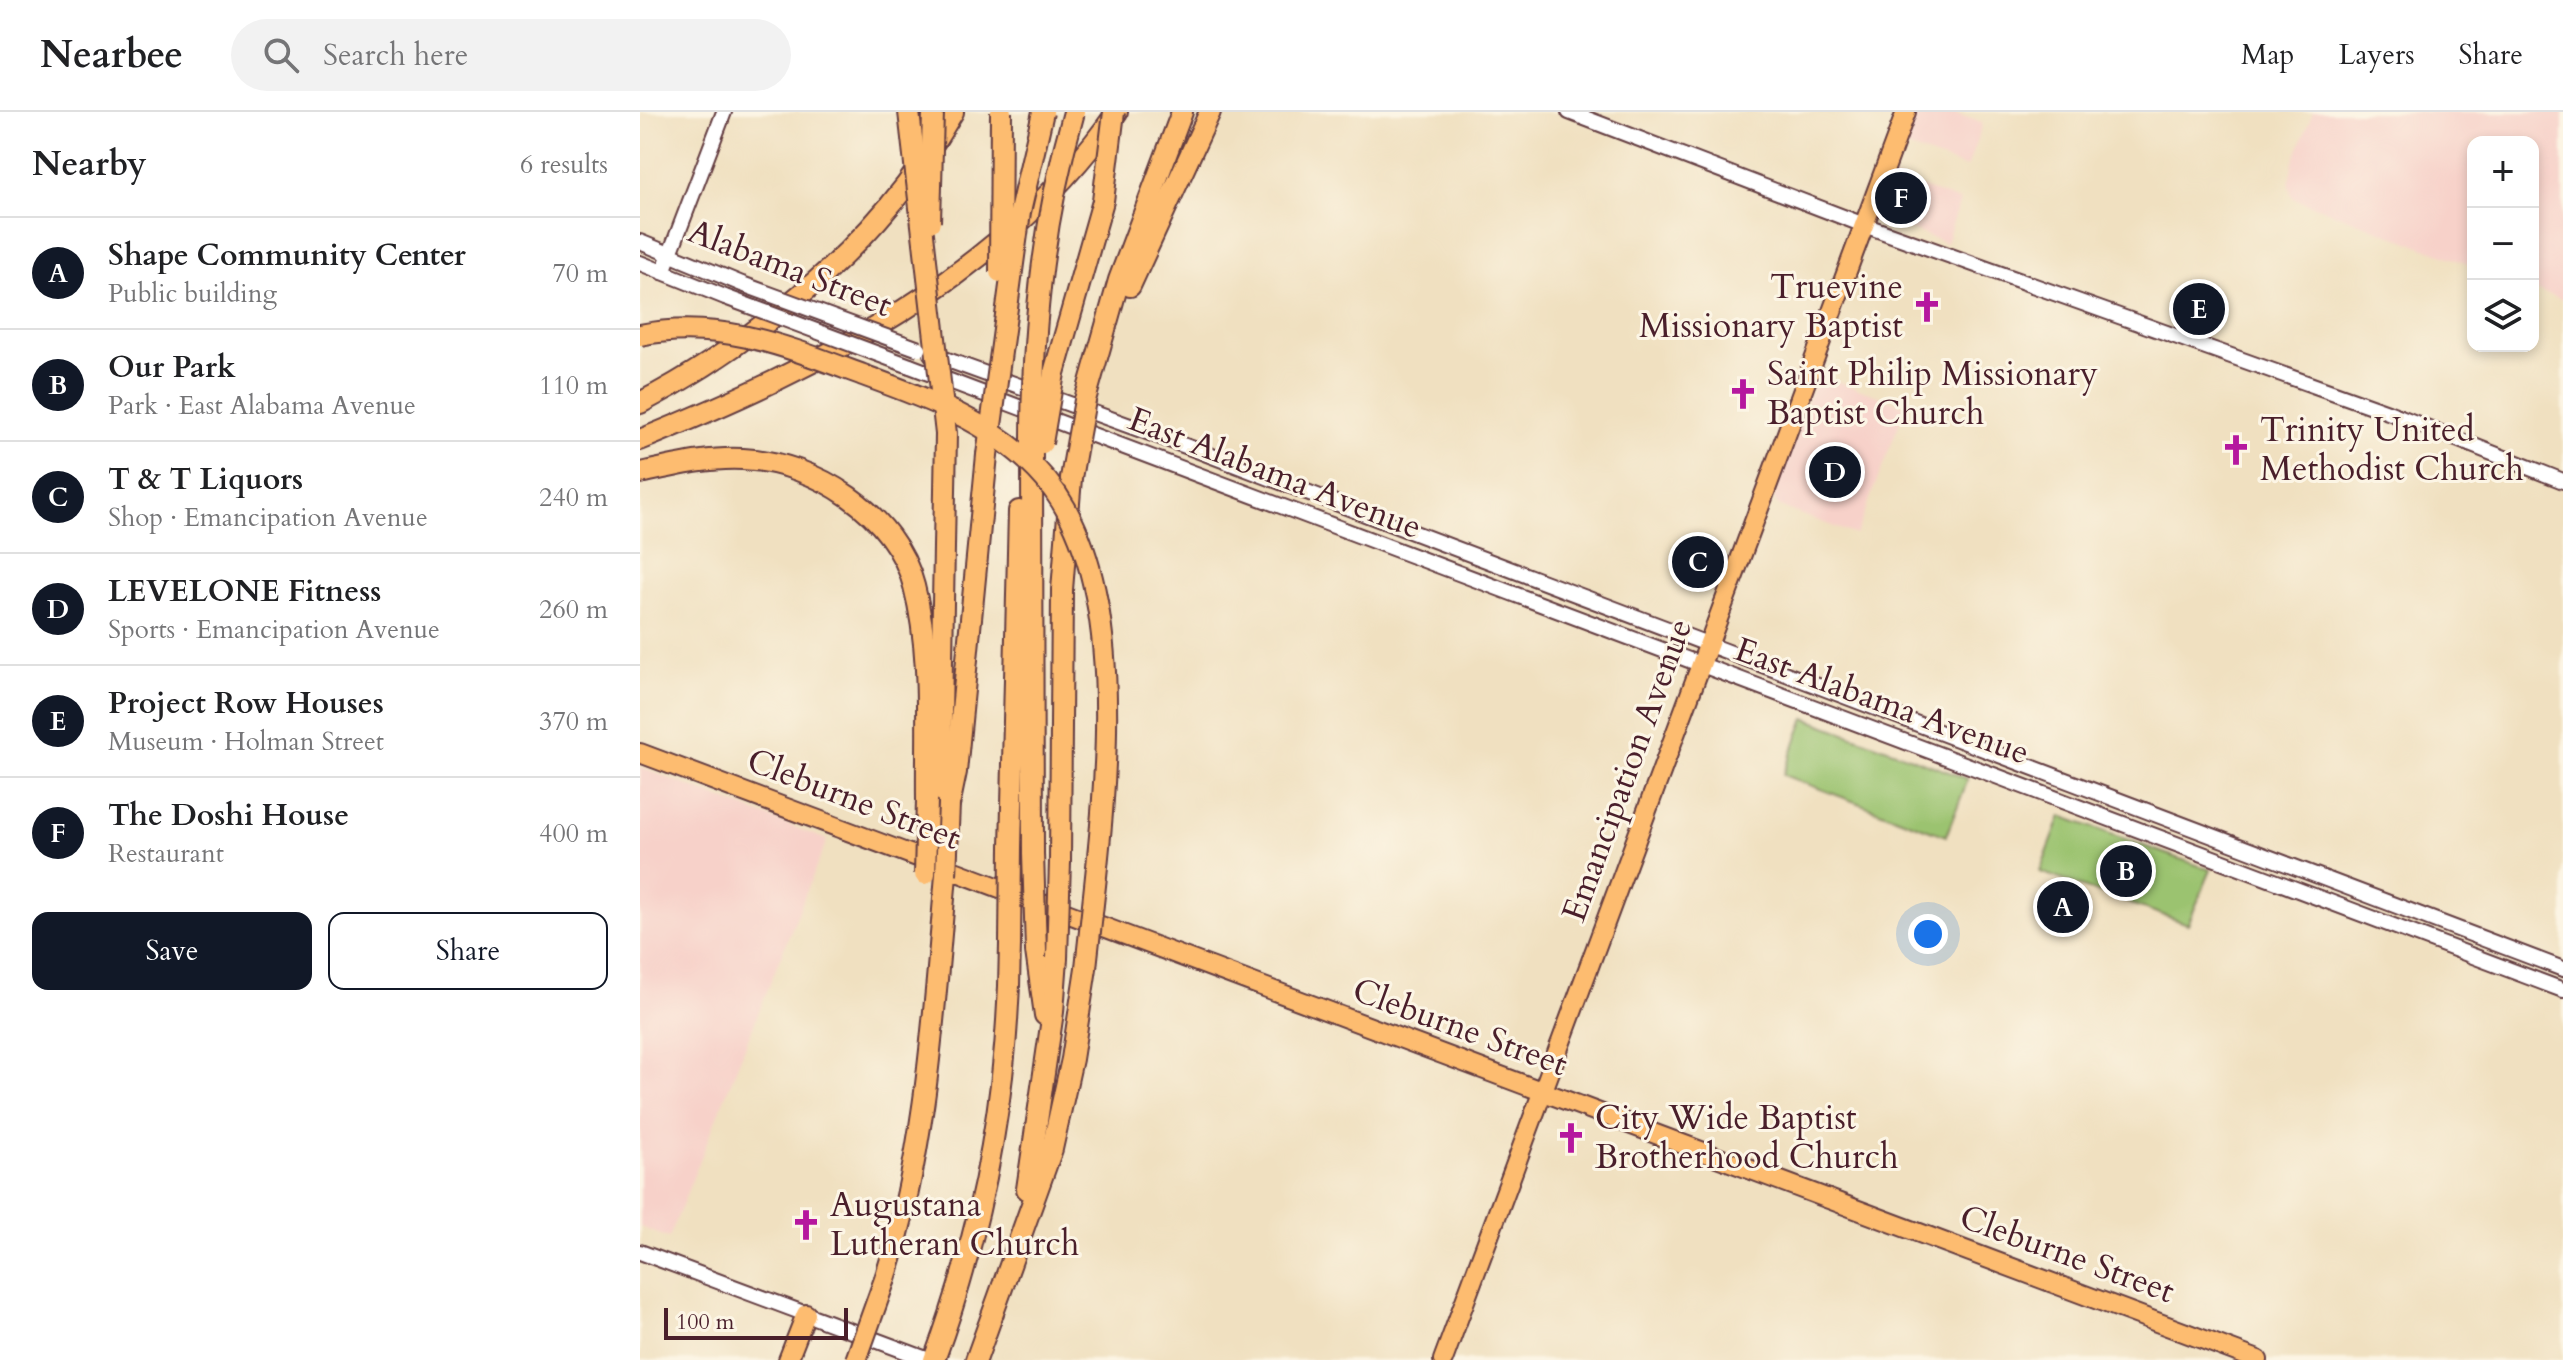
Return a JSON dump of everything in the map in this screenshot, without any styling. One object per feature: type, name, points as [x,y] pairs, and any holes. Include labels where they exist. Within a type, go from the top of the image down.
[{"type":"highway","points":[[894,112],[917,209]]},
{"type":"highway","points":[[909,112],[917,209],[936,334],[946,434],[940,773],[949,804]]},
{"type":"highway","points":[[933,112],[930,186],[936,334]]},
{"type":"highway","points":[[640,403],[718,357],[828,268],[907,183],[953,112]]},
{"type":"highway","points":[[999,366],[1001,112]]},
{"type":"highway","points":[[856,1360],[885,1279],[907,1203],[923,1124],[941,942],[949,804],[956,772],[987,455],[1020,212],[1043,112]]},
{"type":"highway","points":[[1049,1039],[1036,951],[1033,853],[1032,381],[1044,256],[1063,151],[1074,112]]},
{"type":"highway","points":[[640,440],[782,379],[903,312],[971,263],[1049,197],[1092,148],[1113,112]]},
{"type":"highway","points":[[932,1360],[955,1303],[986,1191],[1000,1110],[1008,1026],[1011,847],[1031,461],[1103,201],[1113,112]]},
{"type":"highway","points":[[1003,1282],[1034,1160],[1057,958],[1062,590],[1071,478],[1085,400],[1119,280],[1182,112]]},
{"type":"highway","points":[[1097,354],[1210,112]]},
{"type":"highway","points":[[640,335],[681,329],[719,331],[774,342],[962,415],[1009,445],[1053,486],[1079,533],[1089,561],[1103,634],[1100,832],[1086,968],[1072,1059],[1052,1149],[976,1360]]},
{"type":"highway","points":[[640,473],[712,460],[761,460],[818,478],[853,500],[879,524],[904,559],[919,607],[925,662],[925,874],[944,901]]},
{"type":"main road","name":"Emancipation Avenue","points":[[1443,1360],[1906,112]]},
{"type":"main road","name":"Cleburne Street","points":[[640,753],[2258,1360]]},
{"type":"main road","points":[[788,1360],[806,1314]]},
{"type":"street","points":[[663,272],[724,112]]},
{"type":"street","points":[[1569,112],[1864,225],[2388,412],[2563,481]]},
{"type":"street","name":"Alabama Street","points":[[640,242],[742,284],[919,349]]},
{"type":"street","name":"Alabama Street","points":[[640,263],[910,366]]},
{"type":"street","name":"East Alabama Avenue","points":[[919,349],[2563,969]]},
{"type":"street","name":"East Alabama Avenue","points":[[910,366],[2563,990]]},
{"type":"street","points":[[640,1252],[932,1360]]},
{"type":"shaded area","points":[[1916,112],[1951,112],[1983,123],[1967,168],[1904,146]]},
{"type":"shaded area","points":[[2313,112],[2563,112],[2563,300],[2539,291],[2539,136],[2467,136],[2467,264],[2293,198],[2289,186],[2292,165]]},
{"type":"shaded area","points":[[1892,177],[1960,201],[1946,243],[1880,218],[1879,210]]},
{"type":"shaded area","points":[[1827,378],[1906,406],[1856,535],[1779,506],[1773,499],[1815,381]]},
{"type":"shaded area","points":[[640,767],[827,840],[669,1238],[640,1227]]},
{"type":"green space","points":[[1805,718],[1968,779],[1946,836],[1783,775]]},
{"type":"green space","points":[[2061,816],[2211,870],[2188,924],[2040,872]]},
{"type":"place","name":"The Doshi House","points":[[1901,198]]},
{"type":"place","name":"Truevine Missionary Baptist","points":[[1927,307]]},
{"type":"place","name":"Project Row Houses","points":[[2199,309]]},
{"type":"place","name":"Saint Philip Missionary Baptist Church","points":[[1743,394]]},
{"type":"place","name":"Trinity United Methodist Church","points":[[2236,450]]},
{"type":"place","name":"LEVELONE Fitness","points":[[1835,472]]},
{"type":"place","name":"T & T Liquors","points":[[1698,562]]},
{"type":"place","name":"Our Park","points":[[2126,871]]},
{"type":"place","name":"Shape Community Center","points":[[2063,907]]},
{"type":"place","name":"City Wide Baptist Brotherhood Church","points":[[1571,1138]]},
{"type":"place","name":"Augustana Lutheran Church","points":[[806,1225]]}]
